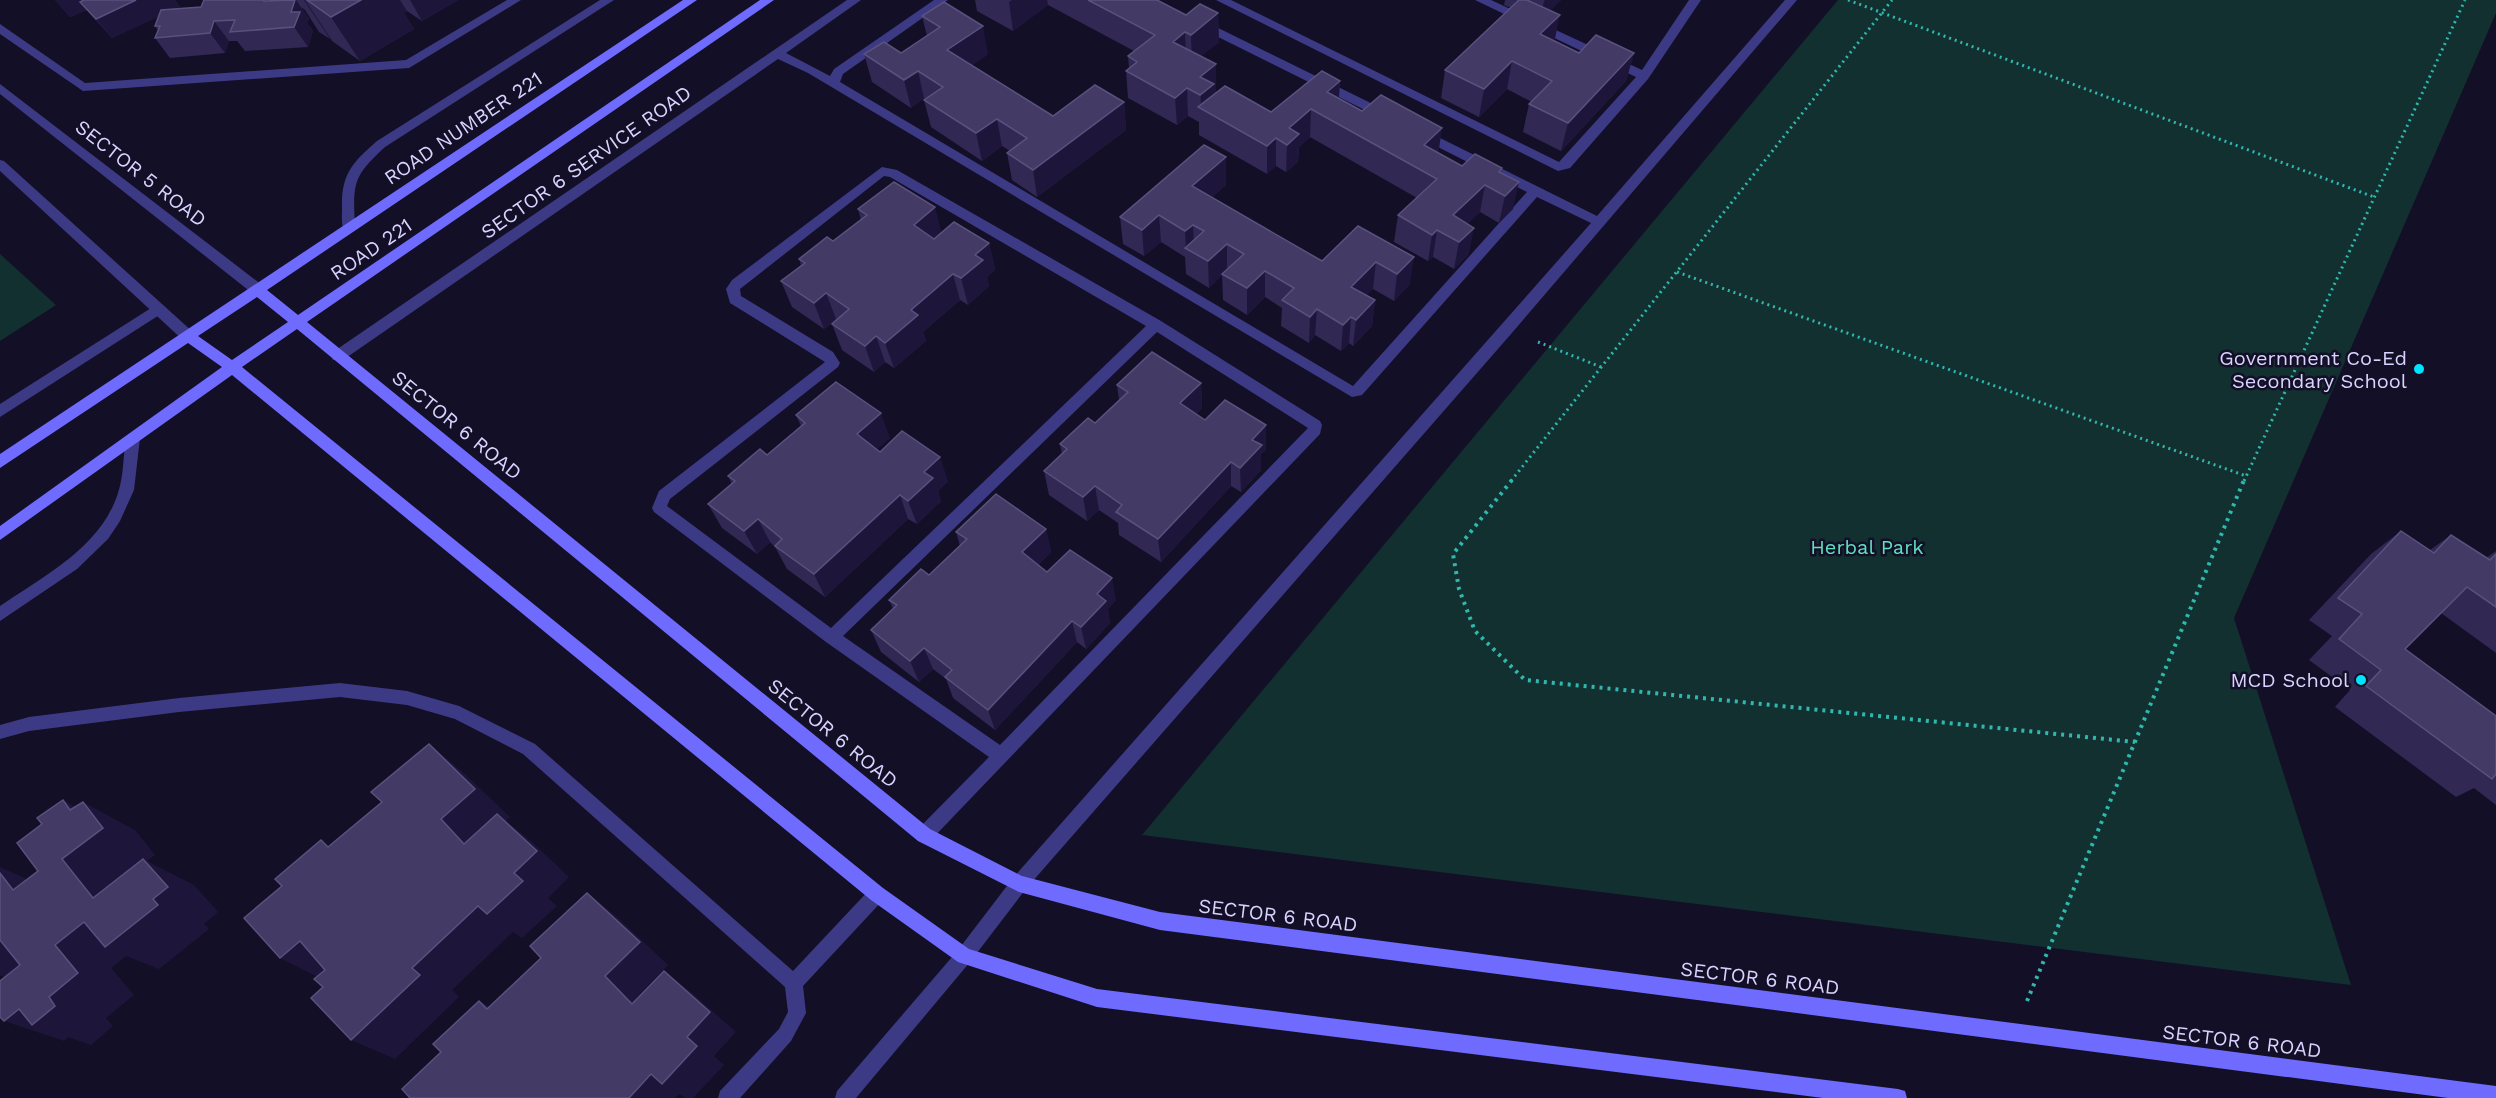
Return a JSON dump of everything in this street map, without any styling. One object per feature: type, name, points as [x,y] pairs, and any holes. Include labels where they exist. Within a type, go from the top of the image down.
[{"type":"street","points":[[0,28],[83,87],[409,64],[515,0]]},
{"type":"street","points":[[349,228],[347,184],[364,159],[381,144],[608,0]]},
{"type":"street","name":"ROAD NUMBER 221","points":[[189,337],[257,289],[691,0]]},
{"type":"street","name":"ROAD 221","points":[[0,534],[232,367],[768,0]]},
{"type":"street","name":"SECTOR 6 SERVICE ROAD","points":[[338,356],[855,0]]},
{"type":"street","points":[[834,83],[838,72],[942,0]]},
{"type":"street","points":[[1222,0],[1558,167],[1566,165],[1644,76],[1695,0]]},
{"type":"street","points":[[1481,0],[1644,76]]},
{"type":"street","points":[[844,1098],[964,956],[1019,884],[1506,330],[1791,0]]},
{"type":"street","points":[[1186,16],[1599,222]]},
{"type":"street","points":[[777,54],[834,83],[1352,392],[1357,391],[1535,191]]},
{"type":"street","name":"SECTOR 5 ROAD","points":[[0,88],[257,289]]},
{"type":"street","points":[[0,164],[189,337],[232,367],[877,894],[964,956],[1097,998],[1898,1098]]},
{"type":"street","points":[[924,835],[1315,430],[1312,421],[1156,325],[887,171],[876,173],[737,283],[733,289],[735,298],[828,356],[833,363],[664,495],[659,508],[832,636],[1000,755]]},
{"type":"street","name":"SECTOR 6 ROAD","points":[[257,289],[924,835],[1019,884],[1160,921],[2496,1095]]},
{"type":"street","points":[[0,411],[159,308]]},
{"type":"street","points":[[832,636],[1156,325]]},
{"type":"street","points":[[0,462],[189,337]]},
{"type":"street","points":[[0,614],[86,554],[112,526],[125,495],[133,438]]},
{"type":"street","points":[[0,732],[30,724],[167,707],[340,690],[407,699],[459,713],[529,749],[794,983],[797,1013],[785,1035],[728,1098]]},
{"type":"street","points":[[794,983],[877,894]]},
{"type":"path","points":[[1848,0],[2374,197]]},
{"type":"path","points":[[1892,0],[1453,554],[1459,589],[1475,631],[1525,680],[2135,742]]},
{"type":"path","points":[[2014,1032],[2246,476],[2465,0]]},
{"type":"path","points":[[1677,272],[2246,476]]},
{"type":"path","points":[[1506,330],[1601,367]]},
{"type":"green space","name":"Herbal Park","points":[[1838,0],[2496,0],[2496,13],[2234,618],[2351,985],[1142,835]]},
{"type":"green space","points":[[0,254],[56,305],[0,341]]},
{"type":"building","points":[[84,0],[136,0],[96,19],[80,2]]},
{"type":"building","points":[[204,0],[295,0],[291,12],[300,12],[294,27],[230,32],[235,20],[214,21],[210,33],[155,38],[160,26],[155,26],[161,10],[201,7]]},
{"type":"building","points":[[307,0],[361,0],[331,17]]},
{"type":"building","points":[[1088,0],[1157,0],[1186,15],[1200,4],[1218,13],[1191,35],[1185,32],[1173,42],[1216,64],[1200,77],[1214,84],[1200,95],[1187,88],[1175,98],[1126,71],[1137,62],[1128,56],[1155,35]]},
{"type":"building","points":[[1519,0],[1527,0],[1560,15],[1540,34],[1579,53],[1596,35],[1634,53],[1568,123],[1529,104],[1552,81],[1512,61],[1484,89],[1445,70]]},
{"type":"building","points":[[944,2],[983,26],[947,50],[1053,116],[1095,85],[1124,102],[1033,170],[1007,153],[1027,138],[997,119],[976,133],[924,100],[943,87],[918,71],[904,80],[864,54],[884,42],[901,53],[940,27],[922,16]]},
{"type":"building","points":[[1322,71],[1340,81],[1327,92],[1362,111],[1381,95],[1442,128],[1424,145],[1462,166],[1475,154],[1502,168],[1499,172],[1519,182],[1505,196],[1485,185],[1453,215],[1474,228],[1459,242],[1437,230],[1432,235],[1398,215],[1437,179],[1311,109],[1289,128],[1299,134],[1287,145],[1276,138],[1267,146],[1198,107],[1225,86],[1271,112]]},
{"type":"building","points":[[1204,145],[1226,157],[1192,186],[1322,261],[1358,226],[1414,257],[1397,274],[1376,262],[1351,287],[1375,300],[1356,320],[1351,317],[1343,325],[1317,309],[1310,317],[1282,300],[1294,288],[1265,271],[1247,288],[1222,274],[1244,254],[1227,244],[1208,261],[1185,248],[1204,231],[1193,225],[1185,231],[1159,215],[1142,230],[1120,217]]},
{"type":"building","points":[[894,182],[935,207],[914,225],[934,239],[954,222],[989,243],[975,255],[983,260],[961,278],[953,274],[911,310],[918,315],[885,343],[876,336],[865,346],[832,324],[849,309],[826,293],[814,303],[781,281],[805,263],[799,259],[827,237],[833,241],[867,215],[858,209]]},
{"type":"building","points":[[1152,352],[1201,383],[1180,403],[1205,420],[1225,400],[1266,425],[1252,440],[1262,445],[1240,468],[1231,462],[1158,539],[1116,512],[1122,505],[1095,486],[1083,497],[1044,471],[1067,449],[1060,444],[1088,418],[1095,423],[1128,392],[1117,385]]},
{"type":"building","points":[[836,382],[881,413],[857,434],[880,452],[902,431],[940,457],[924,472],[933,478],[908,501],[900,495],[814,574],[775,546],[782,539],[758,519],[744,531],[708,504],[735,481],[728,476],[760,449],[767,455],[805,423],[796,415]]},
{"type":"building","points":[[996,494],[1046,529],[1022,552],[1047,572],[1070,550],[1112,578],[1097,594],[1106,601],[1081,627],[1072,621],[988,710],[945,677],[952,670],[924,648],[910,661],[871,630],[897,605],[889,600],[921,569],[929,575],[967,539],[956,532]]},
{"type":"building","points":[[2401,531],[2434,553],[2451,535],[2490,560],[2496,554],[2496,607],[2467,587],[2405,649],[2496,716],[2496,774],[2492,779],[2366,686],[2381,670],[2339,639],[2362,614],[2338,598]]},
{"type":"building","points":[[429,744],[475,789],[441,819],[464,844],[497,814],[537,851],[514,873],[523,881],[487,914],[478,906],[412,968],[420,975],[351,1040],[311,998],[323,987],[314,979],[325,970],[300,941],[280,958],[244,918],[282,886],[275,879],[321,840],[328,847],[382,802],[371,792]]},
{"type":"building","points":[[63,800],[70,810],[83,802],[103,828],[62,859],[93,898],[143,859],[168,887],[153,899],[158,905],[105,947],[84,922],[55,945],[78,973],[49,997],[55,1006],[32,1025],[19,1009],[4,1021],[0,1017],[0,981],[20,965],[0,940],[0,873],[13,890],[38,871],[17,843],[42,824],[37,818]]},
{"type":"building","points":[[587,893],[640,942],[605,976],[632,1004],[664,971],[710,1012],[687,1037],[697,1046],[662,1084],[651,1074],[629,1098],[410,1098],[402,1089],[441,1052],[433,1044],[479,1001],[487,1009],[541,958],[530,946]]},
{"type":"place","name":"Government Co-Ed Secondary School","points":[[2419,369]]},
{"type":"place","name":"MCD School","points":[[2361,680]]}]
